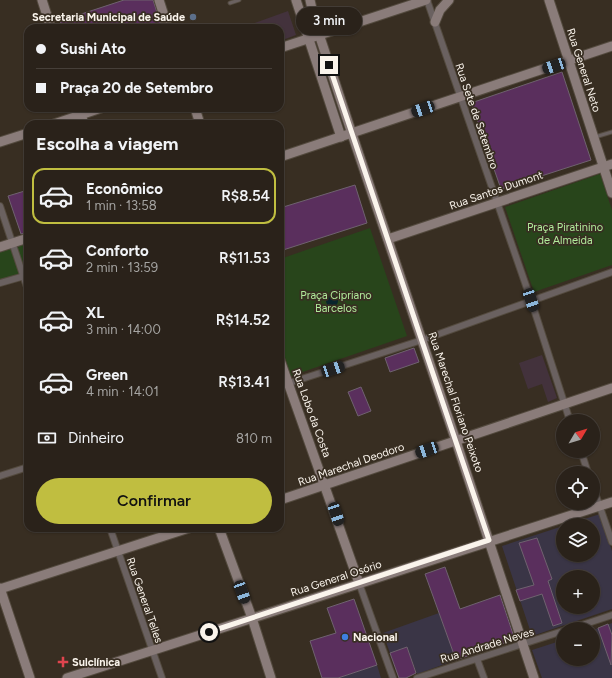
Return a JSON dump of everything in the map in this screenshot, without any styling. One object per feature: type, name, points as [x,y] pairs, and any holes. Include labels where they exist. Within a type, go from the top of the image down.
[{"type":"street","points":[[42,0],[50,24]]},
{"type":"street","points":[[158,0],[167,24]]},
{"type":"street","points":[[296,0],[341,137]]},
{"type":"street","name":"Rua Marechal Floriano Peixoto","points":[[310,0],[319,35],[456,440],[534,678]]},
{"type":"street","points":[[284,47],[427,0]]},
{"type":"street","name":"Rua Sete de Setembro","points":[[427,0],[531,300],[567,414]]},
{"type":"street","points":[[435,22],[440,10],[449,0]]},
{"type":"street","name":"Rua General Neto","points":[[549,0],[594,138],[608,165],[612,193]]},
{"type":"street","points":[[284,156],[612,46]]},
{"type":"street","points":[[68,120],[91,112]]},
{"type":"street","points":[[0,142],[24,134]]},
{"type":"street","points":[[341,137],[347,139],[357,148]]},
{"type":"street","name":"Rua Santos Dumont","points":[[388,239],[608,165]]},
{"type":"street","points":[[0,206],[12,243],[24,271]]},
{"type":"street","points":[[0,247],[24,239]]},
{"type":"street","points":[[284,384],[422,340],[612,272]]},
{"type":"street","points":[[0,283],[24,277]]},
{"type":"street","name":"Rua Lobo da Costa","points":[[284,384],[326,485],[393,678]]},
{"type":"street","name":"Rua Marechal Deodoro","points":[[284,499],[612,388]]},
{"type":"street","points":[[0,476],[24,468]]},
{"type":"street","name":"Rua General Osório","points":[[600,506],[612,502]]},
{"type":"street","points":[[600,506],[612,542]]},
{"type":"street","name":"Rua General Osório","points":[[67,678],[489,540],[587,510]]},
{"type":"street","name":"Rua General Telles","points":[[111,532],[162,678]]},
{"type":"street","points":[[30,678],[0,589],[176,532]]},
{"type":"street","points":[[220,532],[252,618],[271,678]]},
{"type":"street","points":[[590,622],[612,614]]},
{"type":"street","name":"Rua Andrade Neves","points":[[417,678],[437,675],[477,659],[556,633]]},
{"type":"street","points":[[477,659],[484,678]]},
{"type":"lane","points":[[230,2],[239,0]]},
{"type":"lane","points":[[594,138],[612,132]]},
{"type":"shaded area","points":[[288,11],[296,35],[284,40],[284,24],[252,24]]},
{"type":"shaded area","points":[[542,355],[557,398],[548,402],[542,384],[528,389],[519,363]]},
{"type":"shaded area","points":[[600,514],[612,551],[612,609],[600,613],[600,570],[556,570],[556,614],[597,614],[573,622],[556,622],[556,628],[532,636],[502,546],[556,528],[556,562],[600,562],[600,518],[588,518]]},
{"type":"shaded area","points":[[439,613],[456,660],[417,674],[407,647],[390,653],[383,633]]},
{"type":"shaded area","points":[[612,623],[612,678],[542,678],[532,650],[556,642],[556,666],[600,666],[600,627]]},
{"type":"shaded area","points":[[377,665],[381,678],[338,678]]},
{"type":"green space","name":"Praça Piratinino de Almeida","points":[[600,174],[612,210],[612,265],[534,292],[505,207]]},
{"type":"green space","name":"Praça Cipriano Barcelos","points":[[370,228],[407,336],[291,376],[284,354],[284,258]]},
{"type":"green space","points":[[24,242],[24,270],[16,245]]},
{"type":"green space","points":[[11,246],[20,275],[0,280],[0,250]]},
{"type":"water","points":[[332,295],[336,297],[338,301],[336,305],[332,307],[328,305],[326,301],[328,297]]},
{"type":"building","points":[[124,0],[153,0],[161,24],[61,24],[60,21]]},
{"type":"building","points":[[562,72],[591,160],[501,189],[471,103]]},
{"type":"building","points":[[355,185],[367,223],[284,250],[284,207]]},
{"type":"building","points":[[24,191],[24,233],[21,234],[8,196]]},
{"type":"building","points":[[414,348],[419,362],[390,372],[385,358]]},
{"type":"building","points":[[361,387],[371,411],[358,416],[348,392]]},
{"type":"building","points":[[537,538],[552,579],[548,581],[556,605],[556,614],[559,614],[562,622],[556,622],[556,625],[553,626],[542,594],[520,601],[516,590],[534,585],[519,543]]},
{"type":"building","points":[[445,567],[460,609],[500,595],[514,637],[513,640],[456,660],[425,574]]},
{"type":"building","name":"Nacional","points":[[354,599],[377,665],[338,678],[322,678],[310,641],[336,633],[327,608]]},
{"type":"building","points":[[608,624],[612,635],[611,665],[600,634],[600,627]]},
{"type":"building","points":[[407,647],[416,673],[406,678],[399,678],[390,653]]},
{"type":"place","name":"Secretaria Municipal de Saúde","points":[[193,17]]},
{"type":"place","name":"Nacional","points":[[345,637]]},
{"type":"place","name":"Sulclínica","points":[[63,662]]},
{"type":"route","points":[[209,632],[489,540],[329,65]]}]
